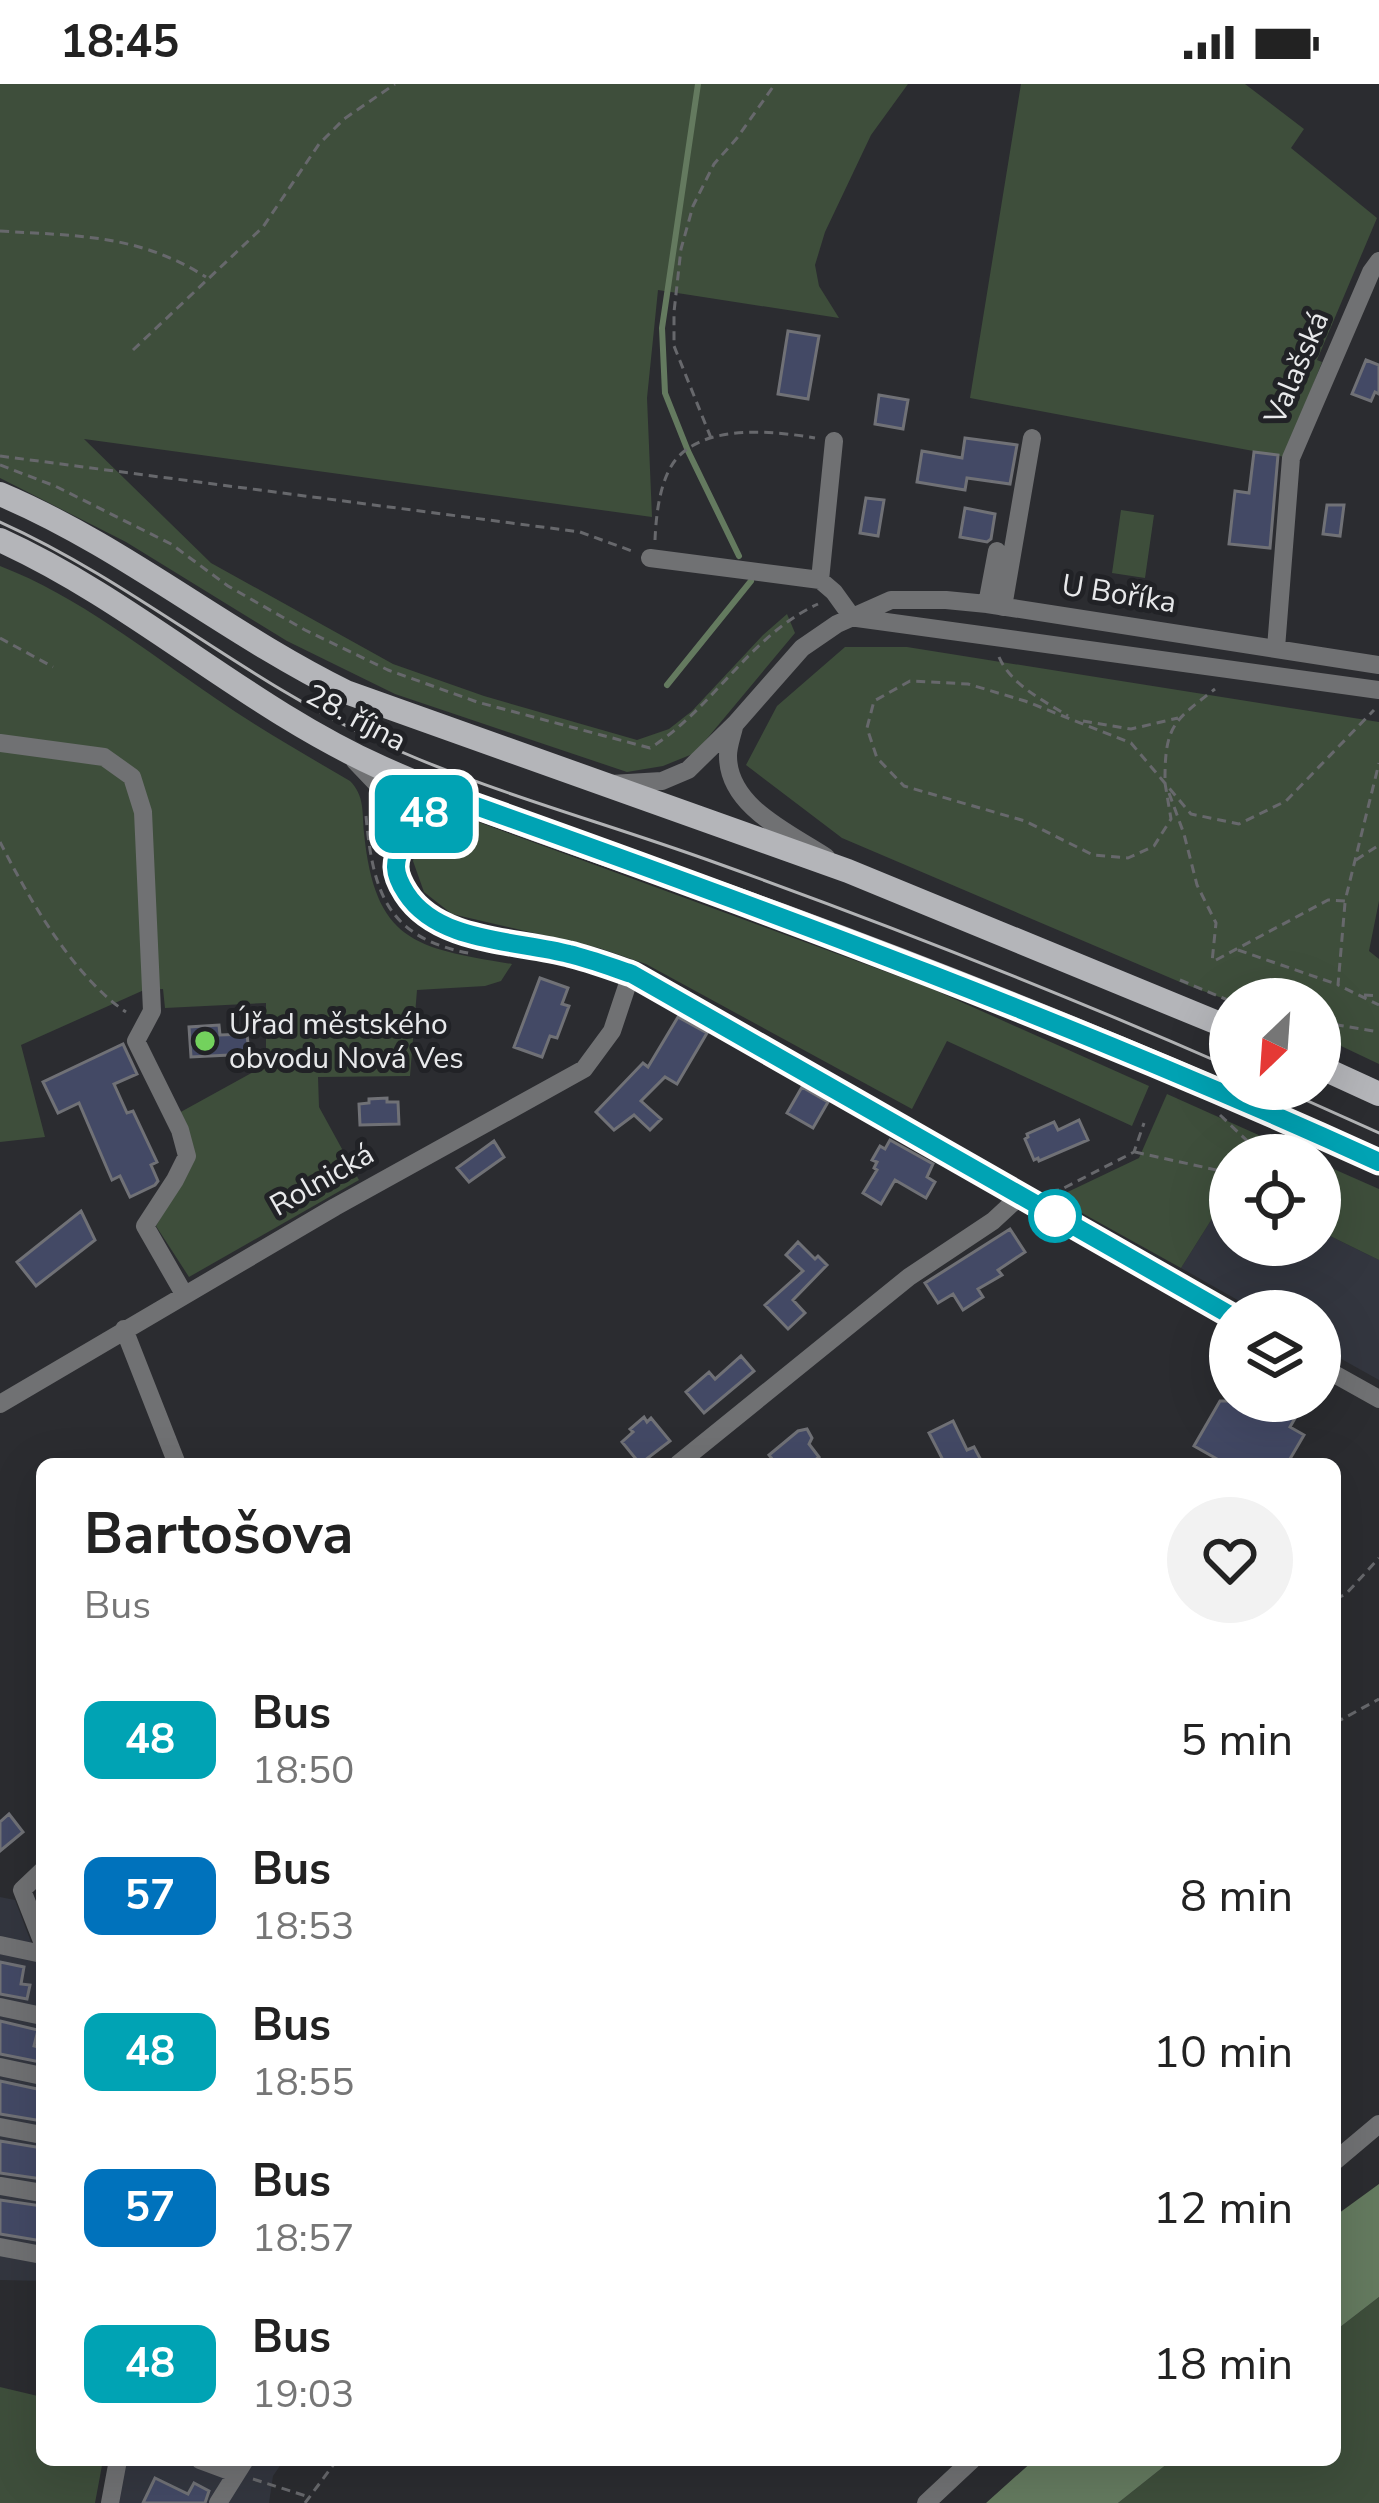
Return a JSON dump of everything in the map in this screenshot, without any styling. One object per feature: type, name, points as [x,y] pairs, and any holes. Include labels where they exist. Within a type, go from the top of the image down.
[{"type":"main road","name":"28. října","points":[[0,494],[96,541],[275,656],[346,692],[848,871],[1209,1019]]},
{"type":"main road","name":"28. října","points":[[0,540],[88,586],[343,749],[473,805],[936,975],[1379,1162]]},
{"type":"main road","points":[[1341,1077],[1379,1094]]},
{"type":"street","name":"Valašská","points":[[1276,648],[1291,458],[1379,261]]},
{"type":"street","points":[[995,605],[1032,438]]},
{"type":"street","points":[[820,580],[834,441]]},
{"type":"street","points":[[995,605],[997,551]]},
{"type":"street","points":[[652,559],[820,580],[852,617]]},
{"type":"street","name":"U Boříka","points":[[609,784],[681,775],[736,723],[802,648],[852,617],[891,601],[995,605],[1379,665]]},
{"type":"street","name":"U Boříka","points":[[852,617],[1379,690]]},
{"type":"street","points":[[736,723],[728,758],[741,794],[773,822],[848,871]]},
{"type":"street","points":[[0,743],[104,757],[132,777],[143,812],[148,1018],[136,1042],[180,1130],[187,1156],[145,1226],[184,1294]]},
{"type":"street","points":[[343,749],[369,774],[382,795],[405,892],[436,923],[571,954],[632,974],[1209,1303]]},
{"type":"street","points":[[395,858],[411,829],[427,813],[473,805]]},
{"type":"street","name":"Rolnická","points":[[0,1404],[184,1294],[584,1069],[612,1031],[632,974]]},
{"type":"street","points":[[685,1458],[909,1276],[993,1221],[1020,1196]]},
{"type":"street","points":[[124,1329],[175,1458]]},
{"type":"street","points":[[1341,1378],[1379,1399]]},
{"type":"street","points":[[22,1890],[36,1877]]},
{"type":"street","points":[[0,1885],[22,1890]]},
{"type":"street","points":[[22,1890],[36,1926]]},
{"type":"street","points":[[0,1945],[36,1953]]},
{"type":"street","points":[[0,2007],[36,2015]]},
{"type":"street","points":[[0,2067],[36,2075]]},
{"type":"street","points":[[1341,2156],[1379,2124]]},
{"type":"street","points":[[0,2127],[36,2134]]},
{"type":"street","points":[[0,2186],[36,2192]]},
{"type":"street","points":[[0,2247],[36,2254]]},
{"type":"street","points":[[110,2503],[117,2466]]},
{"type":"street","points":[[926,2503],[966,2466]]},
{"type":"street","points":[[218,2503],[240,2467]]},
{"type":"path","points":[[133,350],[262,227],[319,144],[364,103],[395,84]]},
{"type":"path","points":[[711,437],[674,346],[681,249],[693,206],[714,164],[775,84]]},
{"type":"path","points":[[0,231],[124,241],[186,264],[208,278]]},
{"type":"path","points":[[0,456],[580,532],[652,559],[658,507],[678,456],[711,437],[771,430],[834,441]]},
{"type":"path","points":[[0,465],[55,486],[171,544],[228,586],[388,670],[477,702],[650,748],[691,718],[777,628],[825,601]]},
{"type":"path","points":[[0,638],[53,667]]},
{"type":"path","points":[[998,638],[1000,663],[1020,685],[1073,719],[1131,729],[1178,718],[1237,673]]},
{"type":"path","points":[[1178,718],[1165,747],[1165,783],[1171,819],[1154,846],[1128,858],[1093,855],[1025,821],[904,786],[877,758],[867,728],[874,701],[910,681],[968,684],[1131,743],[1165,783],[1191,814],[1239,824],[1286,802],[1379,704]]},
{"type":"path","points":[[1339,978],[1345,901],[1379,764]]},
{"type":"path","points":[[1165,783],[1197,885],[1216,923],[1212,962],[1328,900],[1345,901]]},
{"type":"path","points":[[365,801],[372,872],[392,910],[426,941],[480,955]]},
{"type":"path","points":[[0,842],[65,950],[113,1003],[148,1018]]},
{"type":"path","points":[[1355,861],[1379,844]]},
{"type":"path","points":[[1237,950],[1318,978]]},
{"type":"path","points":[[1180,980],[1209,992]]},
{"type":"path","points":[[1341,986],[1379,1005]]},
{"type":"path","points":[[1356,994],[1379,996]]},
{"type":"path","points":[[1341,1025],[1379,1031]]},
{"type":"path","points":[[1220,1115],[1240,1134]]},
{"type":"path","points":[[1134,1152],[1144,1123]]},
{"type":"path","points":[[1020,1196],[1060,1190],[1134,1152],[1209,1168]]},
{"type":"path","points":[[1341,1596],[1379,1558]]},
{"type":"path","points":[[1341,1720],[1379,1699]]},
{"type":"path","points":[[304,2503],[332,2466]]},
{"type":"path","points":[[240,2467],[309,2497]]},
{"type":"shaded area","points":[[0,84],[908,84],[871,135],[825,232],[815,265],[819,286],[839,318],[658,290],[647,398],[652,517],[84,439],[211,563],[393,664],[637,740],[669,729],[692,711],[787,614],[795,633],[695,753],[663,766],[627,772],[395,694],[287,641],[126,542],[0,478]]},
{"type":"shaded area","points":[[1021,84],[1245,84],[1304,129],[1291,148],[1377,218],[1317,360],[1322,362],[1285,457],[970,398]]},
{"type":"shaded area","points":[[1121,510],[1154,515],[1145,578],[1112,573]]},
{"type":"shaded area","points":[[0,566],[84,609],[248,720],[350,781],[360,799],[378,897],[390,918],[425,944],[512,964],[501,981],[485,986],[417,990],[410,1076],[318,1077],[319,1107],[359,1180],[189,1277],[156,1226],[185,1174],[168,1119],[266,1065],[266,1003],[165,1008],[163,989],[144,990],[21,1045],[45,1137],[0,1142]]},
{"type":"shaded area","points":[[845,647],[907,647],[1379,722],[1379,901],[1369,951],[1379,959],[1379,1064],[1341,1046],[1341,978],[1209,978],[1209,993],[842,838],[746,765],[777,706]]},
{"type":"shaded area","points":[[462,816],[930,988],[1149,1086],[1132,1126],[947,1041],[912,1109],[646,964],[599,948],[452,914],[424,892],[413,861],[421,830],[441,818]]},
{"type":"shaded area","points":[[1167,1094],[1256,1134],[1209,1134],[1209,1223],[1181,1268],[1055,1198],[1139,1158]]},
{"type":"shaded area","points":[[1341,1172],[1379,1189],[1379,1260],[1341,1241]]},
{"type":"shaded area","points":[[1209,1223],[1209,1266],[1341,1266],[1341,1241],[1379,1260],[1379,1380],[1341,1359],[1341,1290],[1220,1290],[1181,1268]]},
{"type":"shaded area","points":[[0,1897],[15,1900],[36,1955],[36,2281],[0,2280]]},
{"type":"shaded area","points":[[1379,2184],[1379,2297],[1341,2326],[1341,2212]]},
{"type":"shaded area","points":[[1379,2297],[1379,2503],[1118,2503],[1164,2466],[1341,2466],[1341,2326]]},
{"type":"shaded area","points":[[0,2387],[36,2396],[36,2466],[102,2466],[95,2503],[0,2503]]},
{"type":"shaded area","points":[[115,2466],[280,2466],[273,2476],[269,2503],[108,2503]]},
{"type":"shaded area","points":[[1027,2466],[1164,2466],[1118,2503],[986,2503]]},
{"type":"building","points":[[788,331],[819,336],[808,399],[778,394]]},
{"type":"building","points":[[1366,360],[1379,365],[1379,394],[1375,392],[1371,401],[1352,394]]},
{"type":"building","points":[[879,395],[908,400],[903,429],[875,424]]},
{"type":"building","points":[[965,438],[1017,445],[1010,484],[967,478],[965,490],[917,482],[922,451],[962,458]]},
{"type":"building","points":[[1254,452],[1278,455],[1270,548],[1229,544],[1235,491],[1249,493]]},
{"type":"building","points":[[866,498],[884,500],[878,536],[860,533]]},
{"type":"building","points":[[1327,505],[1344,505],[1340,536],[1323,534]]},
{"type":"building","points":[[965,508],[995,514],[987,542],[960,537]]},
{"type":"building","points":[[540,978],[568,988],[562,1004],[569,1006],[557,1038],[550,1036],[542,1057],[514,1047]]},
{"type":"building","points":[[678,1017],[707,1033],[677,1084],[665,1077],[641,1101],[661,1119],[650,1130],[634,1115],[614,1130],[596,1112],[643,1063],[648,1067]]},
{"type":"building","name":"Úřad městského obvodu Nová Ves","points":[[219,1025],[220,1035],[247,1034],[249,1054],[191,1057],[189,1027]]},
{"type":"building","points":[[123,1044],[137,1074],[114,1084],[127,1113],[133,1111],[157,1162],[151,1165],[158,1181],[130,1197],[120,1176],[112,1180],[79,1103],[58,1113],[43,1082]]},
{"type":"building","points":[[802,1087],[828,1102],[813,1128],[787,1113]]},
{"type":"building","points":[[387,1098],[387,1102],[398,1102],[399,1124],[360,1125],[359,1104]]},
{"type":"building","points":[[1079,1120],[1088,1140],[1034,1160],[1027,1134],[1054,1122],[1058,1130]]},
{"type":"building","points":[[890,1140],[933,1164],[927,1177],[935,1182],[926,1198],[895,1180],[881,1204],[863,1193],[877,1170],[872,1160]]},
{"type":"building","points":[[494,1141],[504,1157],[469,1182],[457,1168]]},
{"type":"building","points":[[81,1211],[95,1240],[36,1286],[17,1262]]},
{"type":"building","points":[[1010,1229],[1025,1252],[998,1270],[1002,1275],[978,1289],[983,1297],[963,1310],[953,1294],[938,1303],[925,1283]]},
{"type":"building","points":[[798,1242],[827,1265],[793,1300],[805,1313],[788,1329],[765,1305],[803,1271],[786,1255]]},
{"type":"building","points":[[741,1356],[754,1371],[704,1413],[686,1392],[709,1372],[715,1379]]},
{"type":"building","points":[[644,1417],[647,1422],[651,1418],[670,1441],[648,1458],[635,1458],[622,1442],[633,1432],[630,1429]]},
{"type":"building","points":[[1209,1420],[1293,1422],[1290,1427],[1304,1435],[1291,1458],[1215,1458],[1194,1446]]},
{"type":"building","points":[[953,1421],[967,1450],[974,1447],[980,1458],[942,1458],[929,1433]]},
{"type":"building","points":[[807,1429],[812,1438],[809,1444],[819,1457],[771,1458],[769,1455]]},
{"type":"building","points":[[9,1814],[23,1832],[0,1851],[0,1822]]},
{"type":"building","points":[[0,1962],[24,1967],[21,1984],[30,1985],[27,1999],[0,1994]]},
{"type":"building","points":[[0,2021],[36,2030],[36,2061],[0,2054]]},
{"type":"building","points":[[0,2081],[36,2089],[36,2120],[0,2114]]},
{"type":"building","points":[[0,2141],[36,2147],[36,2178],[0,2173]]},
{"type":"building","points":[[0,2200],[36,2205],[36,2240],[0,2234]]},
{"type":"building","points":[[155,2478],[188,2494],[194,2483],[209,2491],[205,2503],[143,2503]]},
{"type":"waterway","points":[[698,84],[662,328],[665,393],[739,556]]},
{"type":"waterway","points":[[667,685],[751,581]]},
{"type":"tram line","points":[[0,522],[96,573],[326,716],[415,758],[905,933],[1209,1058]]},
{"type":"tram line","points":[[1328,1110],[1379,1133]]},
{"type":"bus line","name":"48","points":[[1209,1303],[632,974],[571,954],[446,928],[427,918],[405,892],[396,868],[395,858],[411,829],[433,809],[473,805],[936,975],[1379,1162]]},
{"type":"place","name":"Úřad městského obvodu Nová Ves","points":[[205,1041]]}]
